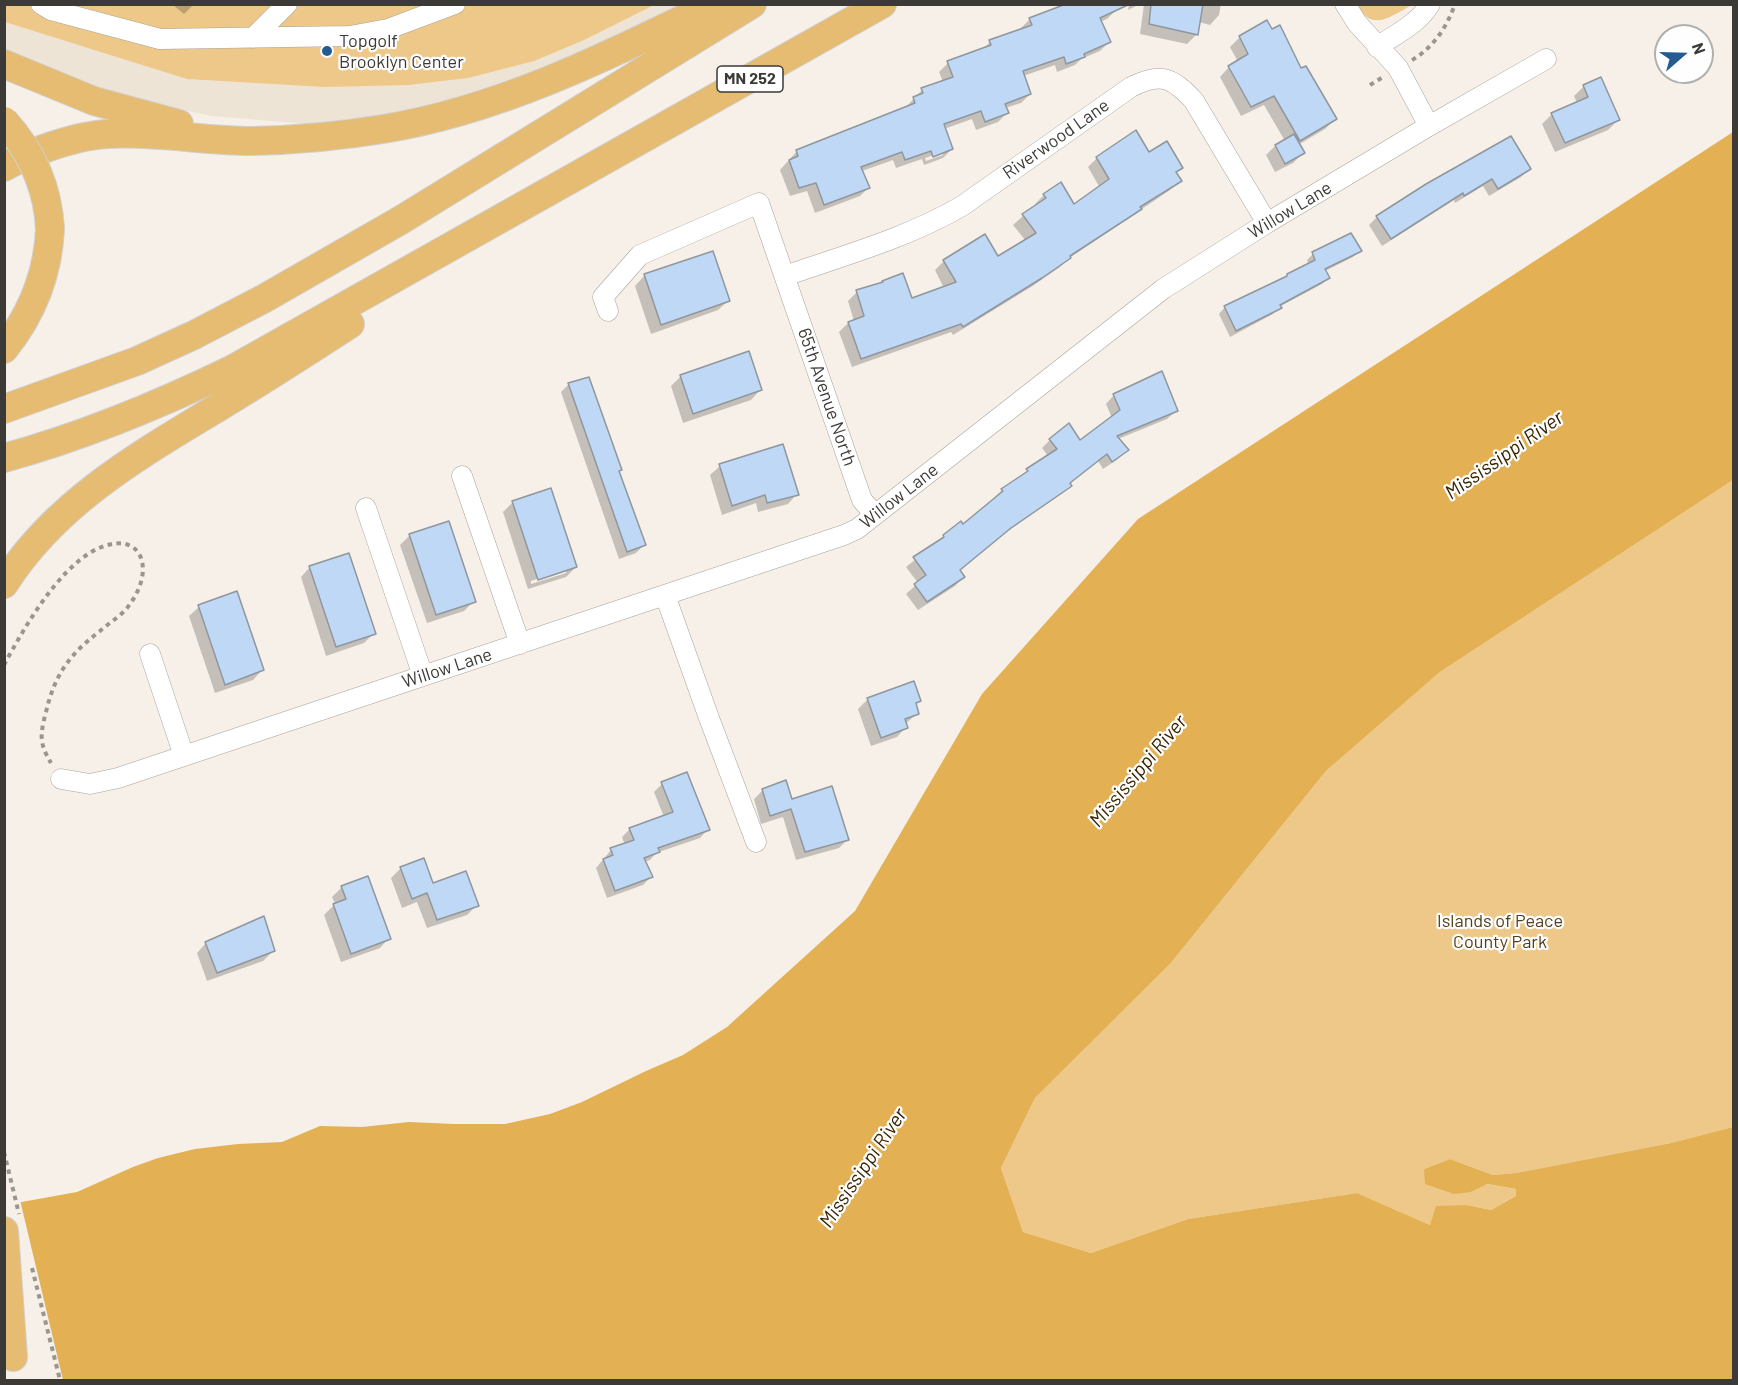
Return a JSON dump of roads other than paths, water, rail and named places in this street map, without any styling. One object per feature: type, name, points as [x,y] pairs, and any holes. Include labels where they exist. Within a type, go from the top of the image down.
[{"type":"highway","points":[[4,167],[26,155],[66,141],[101,134],[140,134],[252,141],[354,134],[417,123],[506,97],[594,61],[714,4]]},
{"type":"highway","points":[[4,409],[137,361],[194,335],[265,298],[462,184],[752,4]]},
{"type":"highway","name":"MN 252","points":[[618,154],[882,4]]},
{"type":"highway","points":[[4,64],[94,101],[174,123],[249,132],[330,135]]},
{"type":"highway","points":[[4,121],[25,149],[38,173],[47,201],[50,229],[50,245],[42,281],[21,326],[4,349]]},
{"type":"highway","points":[[4,458],[126,418],[233,369],[618,154]]},
{"type":"highway","points":[[4,584],[23,558],[50,528],[88,492],[129,462],[618,154]]},
{"type":"highway","points":[[4,1231],[17,1369]]},
{"type":"highway","points":[[4,1327],[17,1369]]},
{"type":"street","points":[[41,4],[51,10],[160,39],[350,36],[388,30],[455,4]]},
{"type":"street","points":[[253,38],[287,4]]},
{"type":"street","points":[[1345,4],[1357,23],[1398,68],[1429,126]]},
{"type":"street","points":[[1377,47],[1415,22],[1430,4]]},
{"type":"street","name":"Willow Lane","points":[[61,779],[90,784],[118,778],[844,536],[857,529],[1163,289],[1429,126],[1546,59]]},
{"type":"street","name":"Riverwood Lane","points":[[785,276],[934,222],[963,206],[1131,87],[1148,78],[1167,79],[1182,87],[1194,101],[1267,224]]},
{"type":"street","name":"65th Avenue North","points":[[608,311],[603,297],[640,255],[759,204],[862,500],[875,515]]},
{"type":"street","points":[[462,476],[520,644]]},
{"type":"street","points":[[366,508],[423,676]]},
{"type":"street","points":[[665,595],[708,718],[756,842]]},
{"type":"street","points":[[150,654],[184,756]]},
{"type":"water","name":"Mississippi River","points":[[1733,132],[1733,480],[1440,672],[1326,771],[1170,964],[1035,1098],[1001,1168],[1023,1232],[1091,1253],[1188,1219],[1357,1193],[1430,1225],[1436,1206],[1467,1205],[1491,1210],[1516,1196],[1516,1189],[1487,1184],[1471,1192],[1454,1194],[1425,1184],[1424,1169],[1450,1159],[1493,1175],[1516,1173],[1671,1143],[1733,1127],[1733,1380],[5,1380],[5,1205],[77,1192],[158,1158],[195,1149],[282,1142],[320,1126],[362,1127],[409,1122],[505,1124],[550,1114],[582,1102],[683,1055],[727,1027],[855,911],[982,694],[1138,519]]},
{"type":"place","name":"Topgolf Brooklyn Center","points":[[327,51]]},
{"type":"park label","name":"Islands of Peace County Park","points":[[1500,931]]}]
